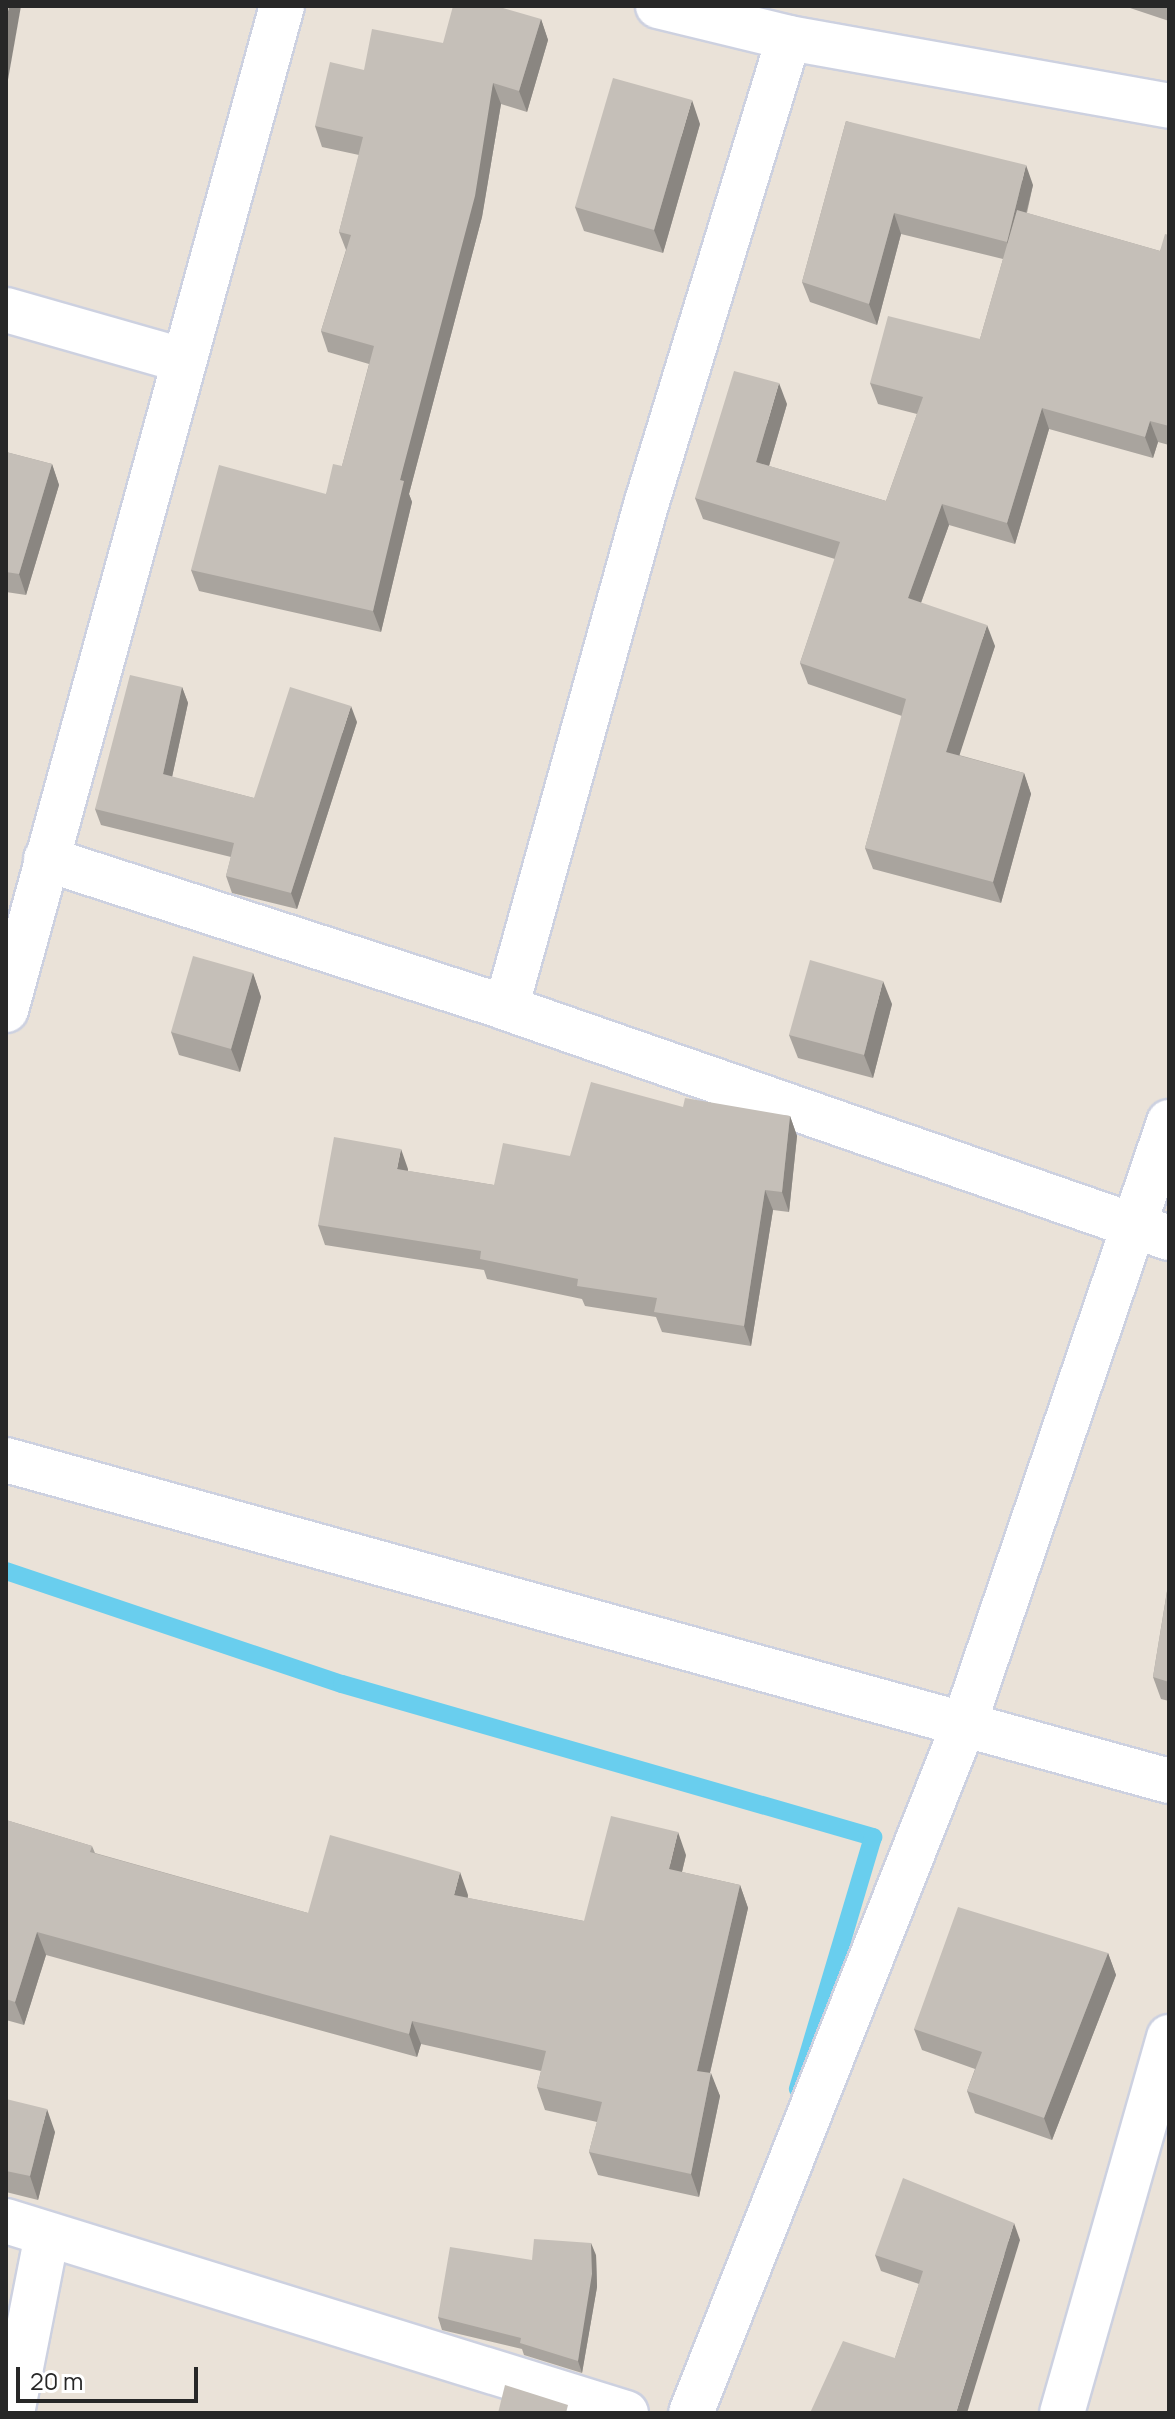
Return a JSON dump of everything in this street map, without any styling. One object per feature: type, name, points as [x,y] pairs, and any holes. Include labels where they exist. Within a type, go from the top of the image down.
[{"type":"street","points":[[6,1010],[182,360],[282,6]]},
{"type":"street","points":[[658,6],[789,38],[1169,106]]},
{"type":"street","points":[[506,1008],[646,505],[789,38]]},
{"type":"street","points":[[6,310],[182,360]]},
{"type":"street","points":[[46,859],[506,1008],[1152,1232]]},
{"type":"street","points":[[691,2413],[964,1724],[1152,1232],[1169,1122]]},
{"type":"street","points":[[6,1460],[1169,1781]]},
{"type":"street","points":[[1062,2413],[1169,2037]]},
{"type":"street","points":[[6,2221],[626,2413]]},
{"type":"street","points":[[12,2413],[47,2234]]},
{"type":"building","points":[[453,6],[496,6],[541,19],[519,91],[493,83],[475,196],[400,480],[404,481],[373,611],[191,570],[219,465],[326,494],[333,464],[342,466],[374,346],[321,331],[351,235],[339,232],[363,137],[315,126],[330,62],[364,70],[372,29],[443,43]]},
{"type":"building","points":[[613,78],[692,100],[654,230],[575,207]]},
{"type":"building","points":[[846,121],[1026,165],[1007,242],[894,213],[869,304],[802,282]]},
{"type":"building","points":[[1017,210],[1160,251],[1165,234],[1169,235],[1169,426],[1150,421],[1145,437],[1042,408],[1007,523],[942,504],[908,598],[987,625],[946,752],[1024,773],[993,882],[865,848],[906,699],[800,663],[840,542],[695,498],[734,371],[779,383],[756,462],[886,501],[923,397],[870,383],[888,316],[980,339]]},
{"type":"building","points":[[6,452],[52,464],[19,574],[6,572]]},
{"type":"building","points":[[130,675],[182,687],[163,774],[254,798],[290,687],[351,706],[291,893],[226,876],[234,843],[95,809]]},
{"type":"building","points":[[193,956],[253,973],[231,1049],[171,1032]]},
{"type":"building","points":[[810,960],[883,981],[864,1055],[789,1035]]},
{"type":"building","points":[[591,1082],[683,1107],[685,1098],[790,1116],[782,1192],[765,1190],[744,1326],[654,1312],[657,1298],[577,1286],[578,1279],[480,1259],[481,1251],[318,1225],[334,1137],[401,1149],[397,1169],[494,1185],[503,1143],[570,1156]]},
{"type":"building","points":[[1169,1579],[1169,1682],[1153,1677]]},
{"type":"building","points":[[611,1816],[678,1832],[669,1869],[740,1885],[697,2071],[711,2073],[691,2174],[589,2152],[602,2102],[537,2087],[546,2051],[412,2021],[409,2034],[37,1932],[15,2002],[6,1999],[6,1820],[92,1846],[90,1852],[308,1913],[330,1835],[460,1872],[454,1895],[584,1921]]},
{"type":"building","points":[[958,1907],[1108,1953],[1044,2118],[967,2091],[982,2052],[914,2029]]},
{"type":"building","points":[[6,2099],[47,2109],[30,2176],[6,2171]]},
{"type":"building","points":[[903,2178],[1014,2223],[956,2413],[810,2413],[843,2341],[895,2358],[923,2271],[875,2255]]},
{"type":"building","points":[[534,2239],[591,2243],[592,2274],[578,2361],[520,2343],[521,2338],[438,2317],[450,2247],[532,2260]]},
{"type":"building","points":[[505,2385],[568,2405],[566,2413],[498,2413]]},
{"type":"waterway","points":[[6,1571],[342,1684],[873,1837],[798,2089]]}]
